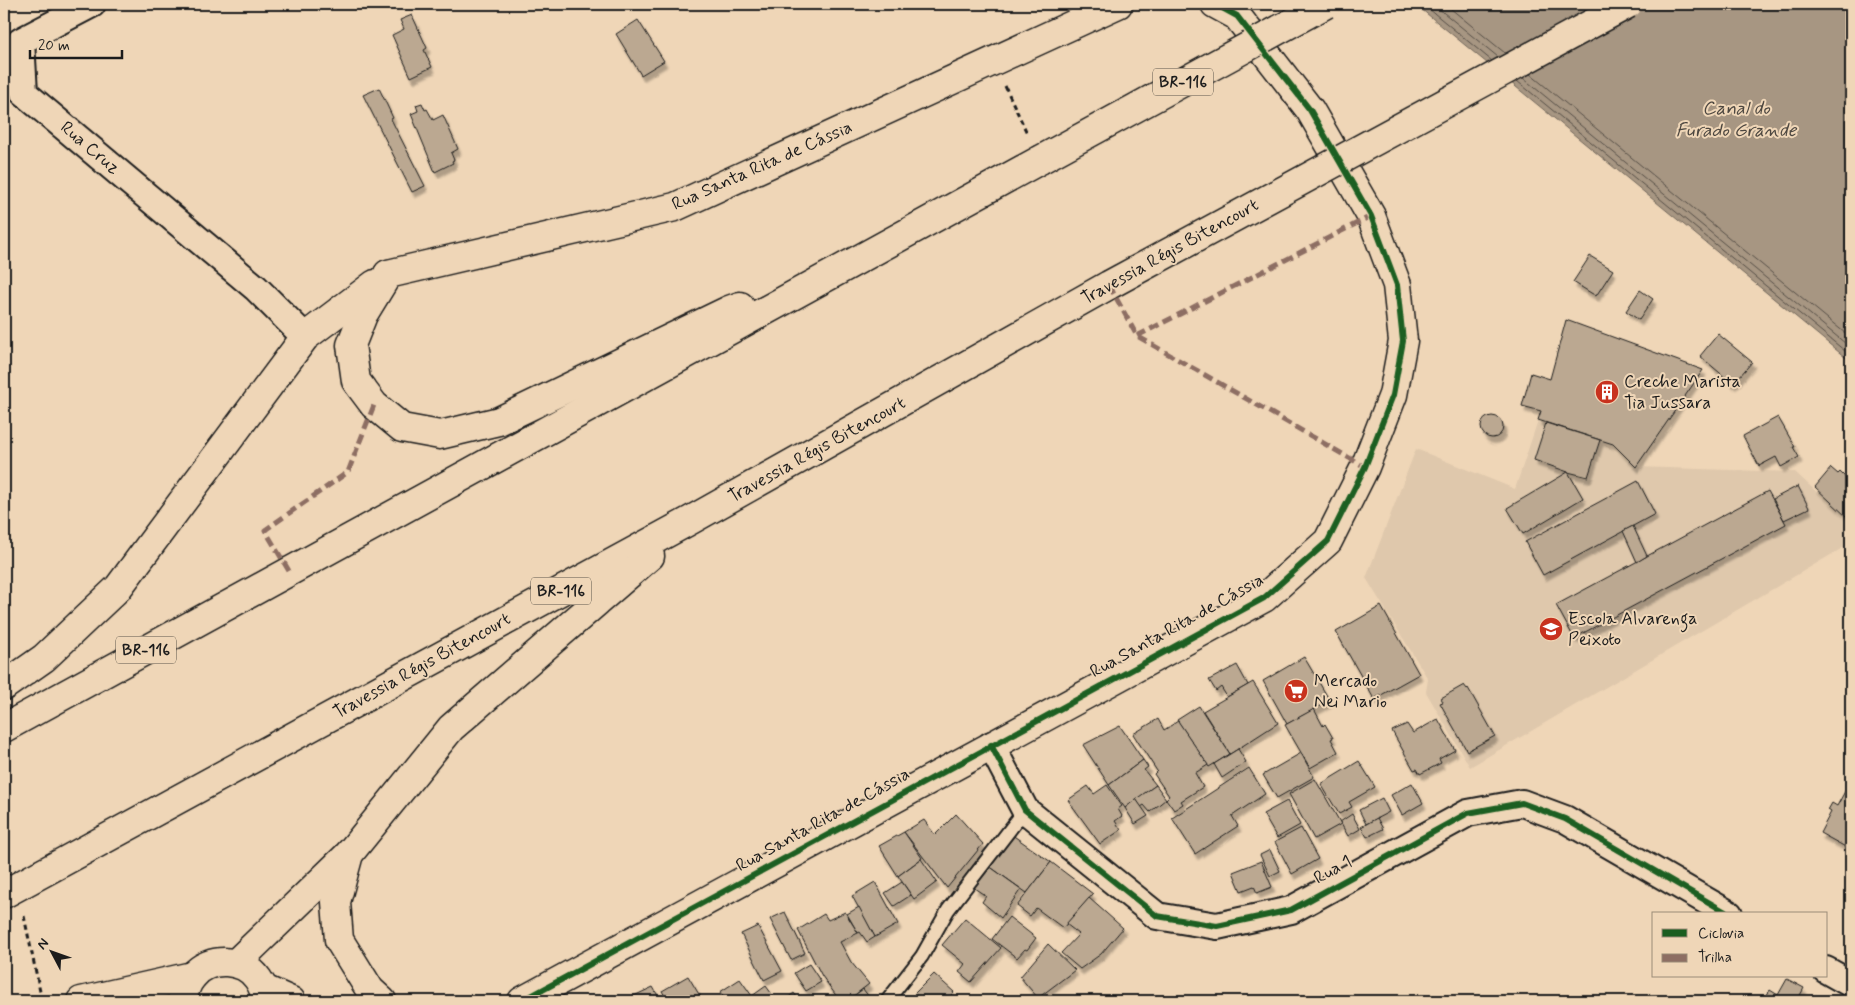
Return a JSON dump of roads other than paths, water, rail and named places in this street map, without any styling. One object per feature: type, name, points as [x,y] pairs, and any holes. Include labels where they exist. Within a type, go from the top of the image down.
[{"type":"main road","name":"Rua Santa Rita de Cássia","points":[[388,274],[675,207],[1118,4]]},
{"type":"main road","name":"Rua Santa Rita de Cássia","points":[[522,1001],[1264,598],[1328,541],[1365,467],[1393,395],[1403,341],[1397,285],[1371,216],[1310,110],[1237,16],[1215,4]]},
{"type":"main road","name":"BR-116","points":[[4,728],[1326,4]]},
{"type":"main road","name":"Travessia Régis Bitencourt","points":[[4,894],[691,520],[1109,285],[1628,4]]},
{"type":"main road","points":[[388,274],[363,315],[351,345],[356,381],[374,405],[402,428],[440,435],[499,421],[729,310],[826,277]]},
{"type":"main road","points":[[4,686],[44,658],[118,588],[305,337],[388,274]]},
{"type":"main road","points":[[236,963],[349,854],[451,728],[691,520]]},
{"type":"main road","points":[[349,854],[336,902],[339,940],[370,990],[382,1001]]},
{"type":"main road","points":[[182,1001],[185,988],[192,976],[201,968],[212,963],[225,961],[236,963],[248,969],[258,978],[265,995],[290,1001]]},
{"type":"main road","points":[[81,1001],[192,976]]},
{"type":"street","points":[[24,92],[21,41],[92,4]]},
{"type":"street","name":"Rua Cruz","points":[[4,60],[24,92],[256,288],[305,337]]},
{"type":"street","name":"Rua 1","points":[[991,745],[1025,810],[1157,916],[1217,926],[1291,910],[1468,813],[1522,803],[1565,819],[1726,912]]},
{"type":"street","points":[[1828,971],[1851,984]]},
{"type":"lane","points":[[887,1001],[922,956],[948,910],[1025,810]]},
{"type":"water","name":"Canal do Furado Grande","points":[[1415,4],[1851,4],[1851,362]]},
{"type":"place","name":"Creche Marista Tia Jussara","points":[[1607,392]]},
{"type":"place","name":"Escola Alvarenga Peixoto","points":[[1551,629]]},
{"type":"place","name":"Mercado Nei Mario","points":[[1296,691]]}]
